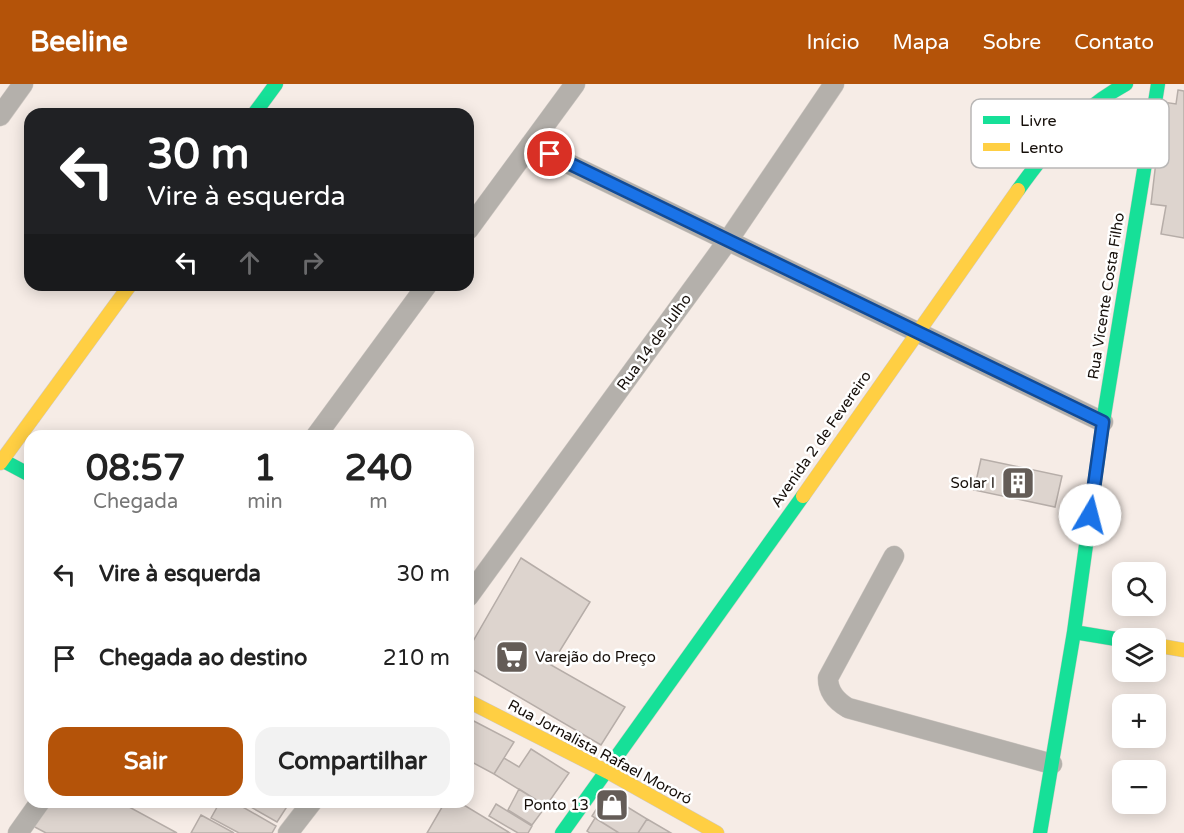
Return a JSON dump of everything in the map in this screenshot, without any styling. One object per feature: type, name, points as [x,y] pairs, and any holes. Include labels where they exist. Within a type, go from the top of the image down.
[{"type":"main road","points":[[258,108],[276,84]]},
{"type":"main road","name":"Avenida 2 de Fevereiro","points":[[1101,99],[1126,84]]},
{"type":"main road","name":"Rua Vicente Costa Filho","points":[[1156,99],[1158,84]]},
{"type":"main road","name":"Avenida 2 de Fevereiro","points":[[562,833],[608,772],[917,331],[1035,168]]},
{"type":"main road","name":"Rua Vicente Costa Filho","points":[[1040,833],[1074,632],[1103,422],[1144,168]]},
{"type":"main road","points":[[24,472],[1,461],[126,291]]},
{"type":"main road","points":[[1074,632],[1112,638]]},
{"type":"main road","points":[[1166,647],[1184,650]]},
{"type":"main road","name":"Rua Jornalista Rafael Mororó","points":[[474,705],[608,772],[717,833]]},
{"type":"street","points":[[0,116],[23,84]]},
{"type":"street","points":[[474,222],[575,84]]},
{"type":"street","name":"Rua 14 de Julho","points":[[474,589],[729,239],[834,84]]},
{"type":"street","points":[[530,145],[729,239],[1103,422]]},
{"type":"street","points":[[320,430],[424,291]]},
{"type":"street","points":[[894,556],[828,678],[831,692],[839,703],[848,708],[1052,764]]},
{"type":"street","points":[[18,833],[36,808]]},
{"type":"street","points":[[288,833],[307,808]]},
{"type":"building","points":[[1178,90],[1184,91],[1184,238],[1161,234],[1166,206],[1151,204],[1155,168],[1169,168],[1169,103],[1176,104]]},
{"type":"building","name":"Solar I","points":[[981,459],[1062,476],[1055,507],[974,490]]},
{"type":"building","name":"Varejão do Preço","points":[[521,558],[590,602],[551,665],[625,707],[601,745],[474,671],[474,640]]},
{"type":"building","points":[[474,721],[514,742],[494,774],[474,763]]},
{"type":"building","points":[[531,749],[569,773],[546,806],[494,774],[504,758],[519,767]]},
{"type":"building","points":[[519,789],[546,806],[532,825],[508,810]]},
{"type":"building","name":"Ponto 13","points":[[606,794],[647,819],[638,833],[619,833],[592,816]]},
{"type":"building","points":[[496,804],[532,826],[528,833],[518,833],[489,816]]},
{"type":"building","points":[[44,808],[131,808],[177,833],[46,833],[31,825]]},
{"type":"building","points":[[217,808],[244,808],[276,826],[272,833],[239,833],[211,818]]},
{"type":"building","points":[[252,808],[286,808],[277,822]]},
{"type":"building","points":[[442,808],[469,808],[510,833],[427,833]]},
{"type":"building","points":[[201,815],[234,833],[191,833]]},
{"type":"building","points":[[595,818],[619,833],[590,833],[587,831]]},
{"type":"building","points":[[647,819],[671,833],[638,833]]},
{"type":"traffic: fast","points":[[258,108],[276,84]]},
{"type":"traffic: fast","points":[[1102,99],[1126,84]]},
{"type":"traffic: fast","points":[[1156,99],[1158,84]]},
{"type":"traffic: fast","points":[[1018,190],[1034,168]]},
{"type":"traffic: fast","points":[[1074,632],[1103,422],[1144,168]]},
{"type":"traffic: fast","points":[[0,459],[24,472]]},
{"type":"traffic: fast","points":[[562,833],[803,496]]},
{"type":"traffic: fast","points":[[1040,833],[1074,632],[1112,638]]},
{"type":"traffic: slow","points":[[803,496],[1018,190]]},
{"type":"traffic: slow","points":[[24,430],[126,291]]},
{"type":"traffic: slow","points":[[0,463],[24,430]]},
{"type":"traffic: slow","points":[[1166,647],[1184,650]]},
{"type":"traffic: slow","points":[[474,704],[608,772],[717,833]]},
{"type":"place","name":"Solar I","points":[[1018,483]]},
{"type":"place","name":"Varejão do Preço","points":[[512,657]]},
{"type":"place","name":"Ponto 13","points":[[612,805]]},
{"type":"route","points":[[550,154],[1103,422],[1090,515]]}]
